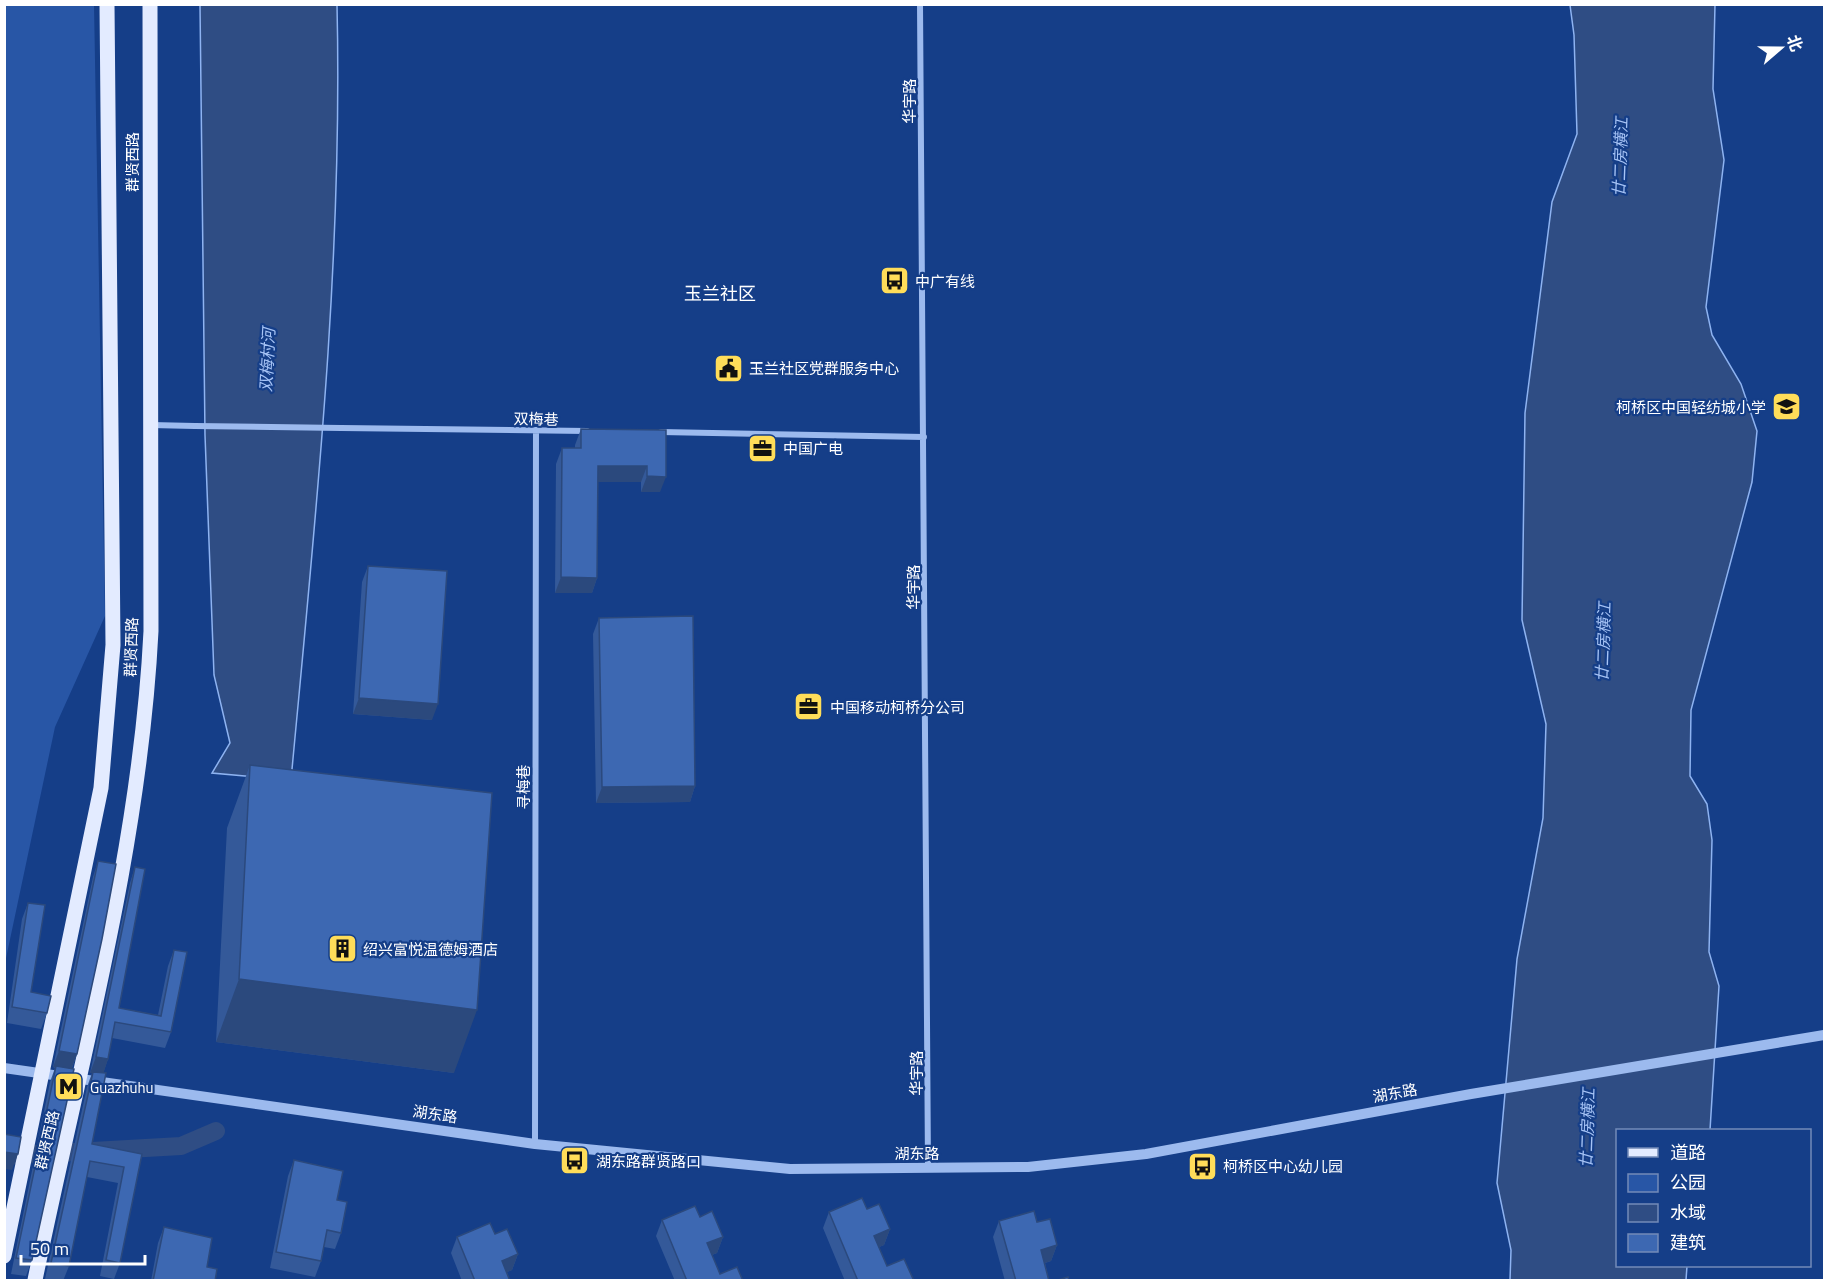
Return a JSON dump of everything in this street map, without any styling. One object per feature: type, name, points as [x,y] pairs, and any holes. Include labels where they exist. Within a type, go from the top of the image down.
[{"type":"main road","name":"群贤西路","points":[[4,1256],[16,1208],[20,1175],[101,788],[113,645],[107,4]]},
{"type":"main road","name":"群贤西路","points":[[35,1281],[131,827],[147,701],[151,631],[148,425],[150,4]]},
{"type":"street","name":"华宇路","points":[[921,4],[928,1168]]},
{"type":"street","name":"双梅巷","points":[[148,425],[595,431]]},
{"type":"street","name":"寻梅巷","points":[[535,1144],[536,430]]},
{"type":"street","points":[[654,432],[924,437]]},
{"type":"street","name":"湖东路","points":[[4,1068],[535,1144],[790,1169],[1028,1167],[1146,1154],[1472,1094],[1752,1049],[1824,1035]]},
{"type":"green space","points":[[5,4],[94,5],[105,616],[55,727],[5,963]]},
{"type":"water","name":"双梅村河","points":[[200,5],[337,5],[336,199],[331,296],[318,490],[291,780],[212,773],[230,743],[214,675],[205,435]]},
{"type":"water","name":"廿二房横江","points":[[1570,5],[1715,5],[1713,89],[1724,160],[1706,307],[1712,335],[1741,384],[1757,431],[1752,482],[1691,710],[1690,776],[1707,804],[1712,840],[1709,952],[1719,986],[1710,1129],[1616,1129],[1616,1267],[1687,1267],[1686,1280],[1510,1280],[1511,1250],[1497,1183],[1517,959],[1543,818],[1546,724],[1522,620],[1525,413],[1552,202],[1577,134],[1574,35]]},
{"type":"building","points":[[581,429],[666,430],[666,477],[647,476],[647,466],[598,466],[597,578],[561,577],[562,448],[581,448]]},
{"type":"building","points":[[368,566],[447,571],[438,704],[359,698]]},
{"type":"building","points":[[693,616],[695,786],[602,787],[599,618]]},
{"type":"building","name":"绍兴富悦温德姆酒店","points":[[250,765],[492,793],[477,1010],[239,979]]},
{"type":"building","points":[[98,861],[116,864],[77,1054],[59,1051]]},
{"type":"building","points":[[135,867],[145,869],[119,1008],[161,1016],[174,950],[187,952],[171,1032],[115,1022],[108,1059],[96,1057]]},
{"type":"building","points":[[28,903],[45,905],[31,992],[51,996],[47,1013],[12,1007]]},
{"type":"building","points":[[56,1066],[74,1069],[32,1260],[16,1258]]},
{"type":"building","points":[[93,1072],[106,1073],[92,1144],[142,1154],[120,1263],[106,1260],[124,1167],[90,1161],[69,1266],[51,1263]]},
{"type":"building","points":[[4,1134],[21,1137],[18,1154],[4,1152]]},
{"type":"building","points":[[294,1160],[343,1171],[337,1200],[347,1202],[341,1233],[327,1230],[321,1261],[276,1252]]},
{"type":"building","points":[[862,1198],[867,1209],[879,1204],[890,1229],[874,1236],[887,1266],[904,1259],[914,1281],[858,1281],[829,1212]]},
{"type":"building","points":[[695,1206],[700,1217],[712,1211],[723,1237],[707,1243],[720,1274],[737,1267],[743,1281],[687,1281],[662,1220]]},
{"type":"building","points":[[1034,1211],[1037,1222],[1050,1219],[1057,1245],[1041,1250],[1049,1281],[1016,1281],[999,1221]]},
{"type":"building","points":[[490,1223],[495,1234],[507,1229],[518,1254],[502,1261],[510,1281],[475,1281],[457,1237]]},
{"type":"building","points":[[164,1227],[212,1238],[207,1267],[217,1269],[215,1281],[153,1281]]},
{"type":"building","points":[[1068,1277],[1069,1281],[1055,1281]]},
{"type":"waterway","points":[[4,1156],[181,1146],[216,1131]]},
{"type":"place","name":"中广有线","points":[[894,281]]},
{"type":"place","name":"玉兰社区党群服务中心","points":[[728,368]]},
{"type":"place","name":"柯桥区中国轻纺城小学","points":[[1787,407]]},
{"type":"place","name":"中国广电","points":[[762,448]]},
{"type":"place","name":"中国移动柯桥分公司","points":[[809,707]]},
{"type":"place","name":"绍兴富悦温德姆酒店","points":[[342,949]]},
{"type":"place","name":"Guazhuhu","points":[[69,1087]]},
{"type":"place","name":"湖东路群贤路口","points":[[575,1161]]},
{"type":"place","name":"柯桥区中心幼儿园","points":[[1202,1166]]},
{"type":"district","name":"玉兰社区","points":[[720,293]]}]
